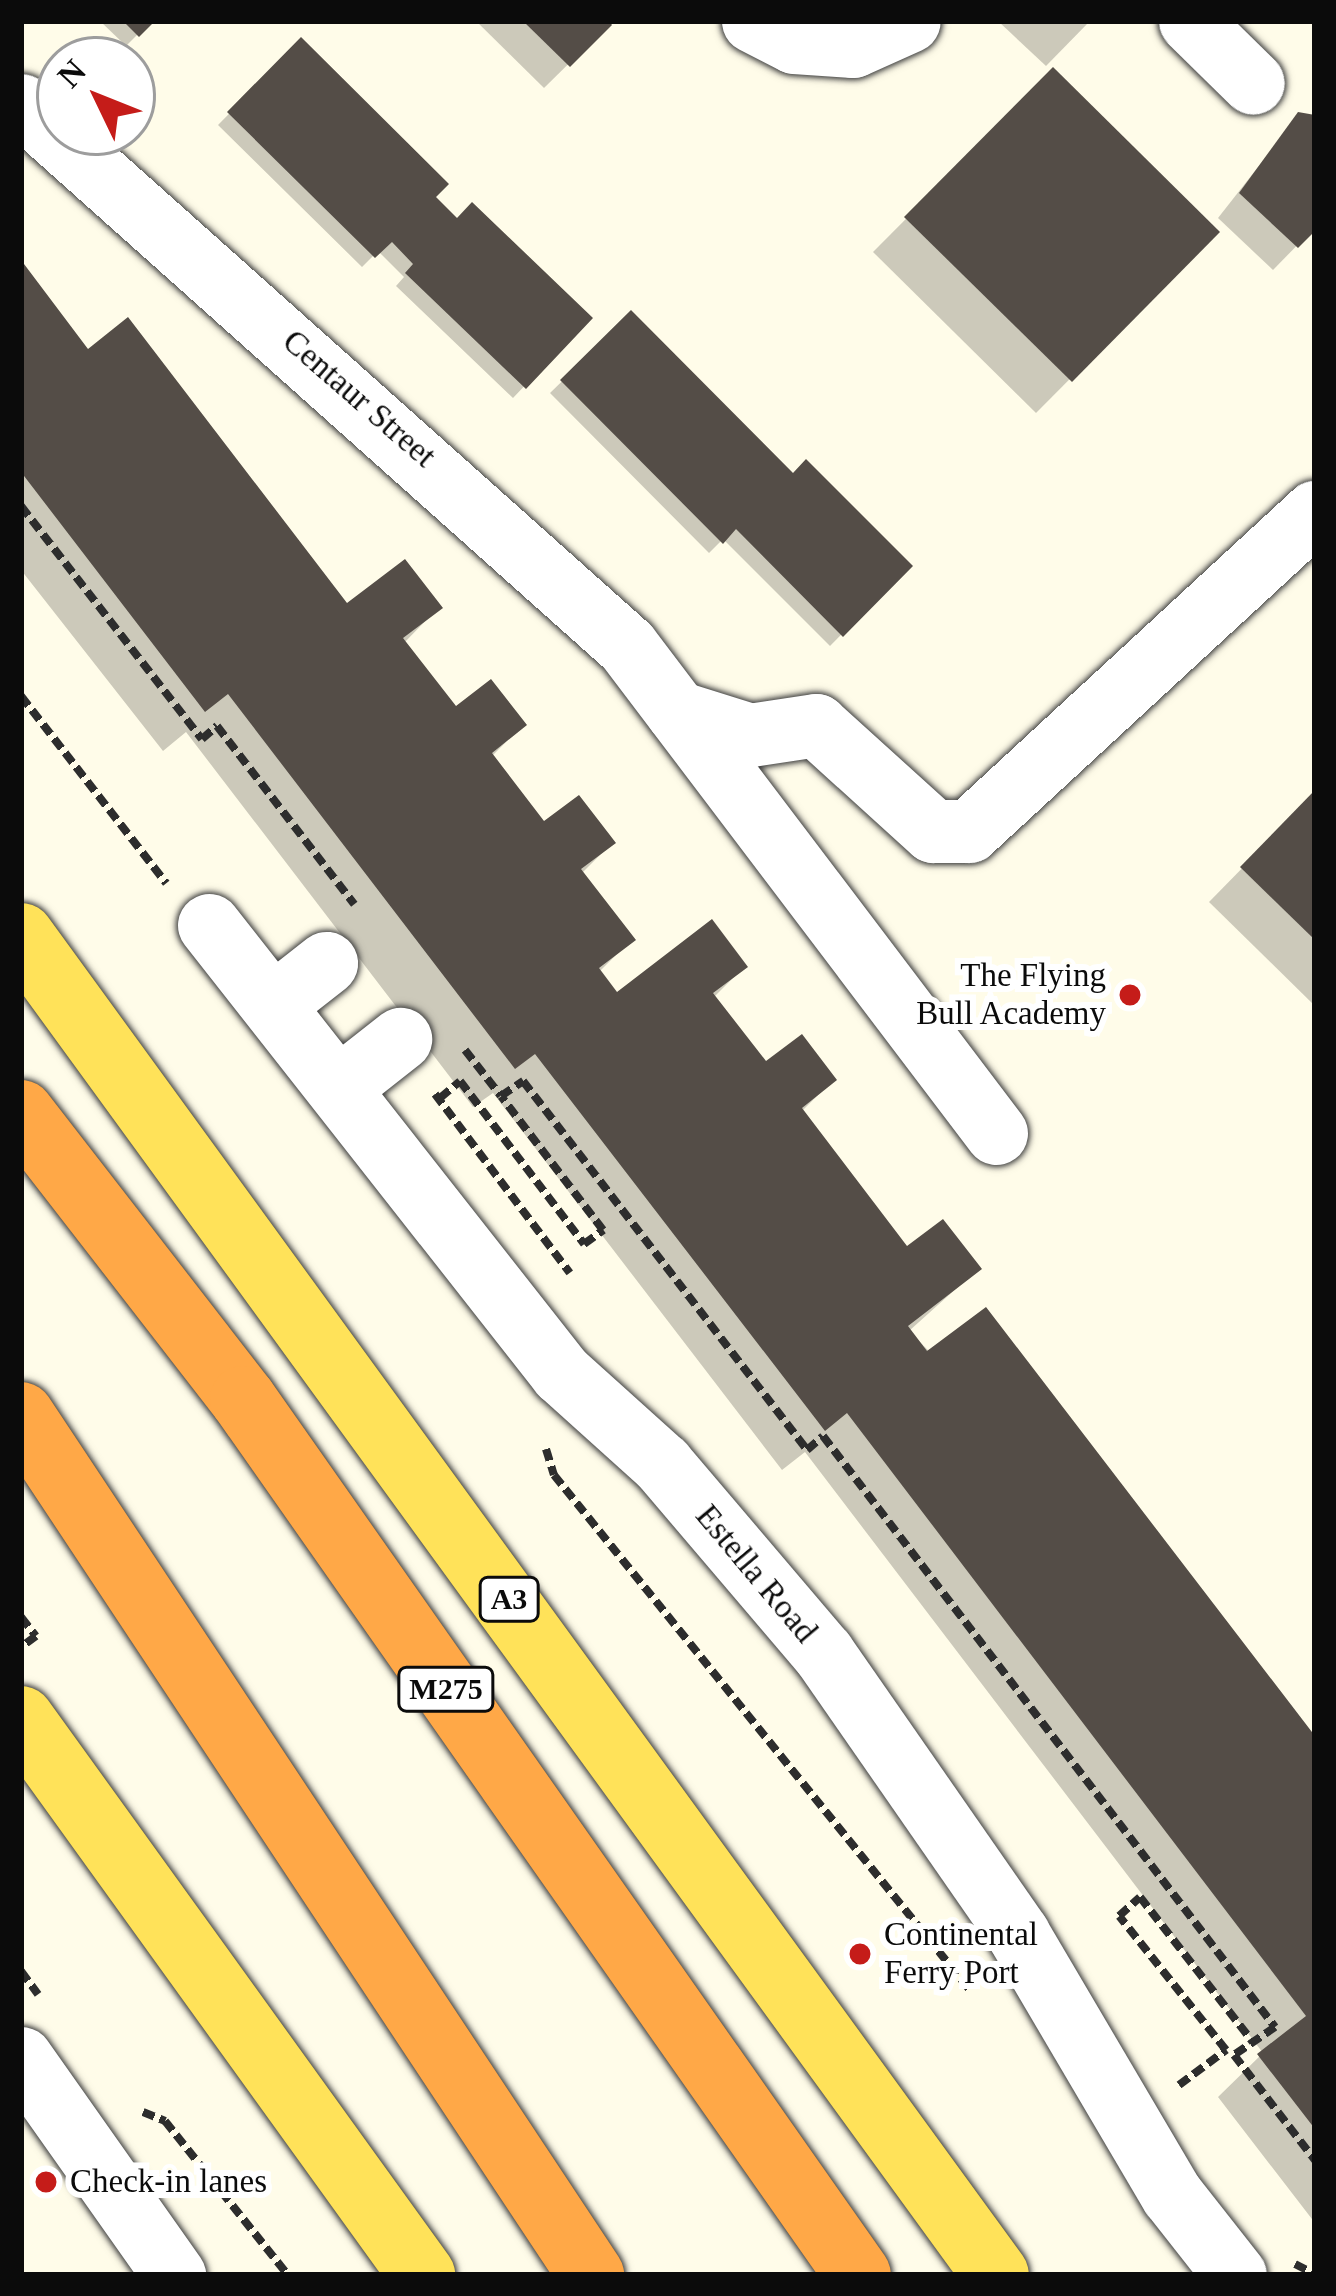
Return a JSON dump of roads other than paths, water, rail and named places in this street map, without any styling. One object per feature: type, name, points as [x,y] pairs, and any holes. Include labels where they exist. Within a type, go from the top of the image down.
[{"type":"highway","name":"M275","points":[[21,1113],[243,1399],[858,2275]]},
{"type":"highway","points":[[21,1415],[590,2275]]},
{"type":"highway","name":"M275","points":[[652,1984],[812,2275]]},
{"type":"main road","name":"A3","points":[[21,936],[996,2275]]},
{"type":"main road","points":[[21,1719],[422,2275]]},
{"type":"street","points":[[753,21],[794,42],[853,46],[909,21]]},
{"type":"street","points":[[1190,21],[1253,83]]},
{"type":"street","name":"Centaur Street","points":[[21,105],[415,446],[628,646],[996,1133]]},
{"type":"street","points":[[677,712],[750,735],[817,725],[933,831],[969,831],[1315,512]]},
{"type":"street","name":"Estella Road","points":[[186,906],[275,1003],[561,1373],[662,1464],[823,1653],[1018,1934],[1172,2195],[1235,2275]]},
{"type":"street","points":[[275,1003],[326,963]]},
{"type":"street","points":[[339,1087],[429,1040]]},
{"type":"street","points":[[35,2033],[174,2275]]},
{"type":"place","name":"The Flying Bull Academy","points":[[1130,995]]},
{"type":"place","name":"Continental Ferry Port","points":[[860,1954]]},
{"type":"place","name":"Check-in lanes","points":[[46,2182]]}]
